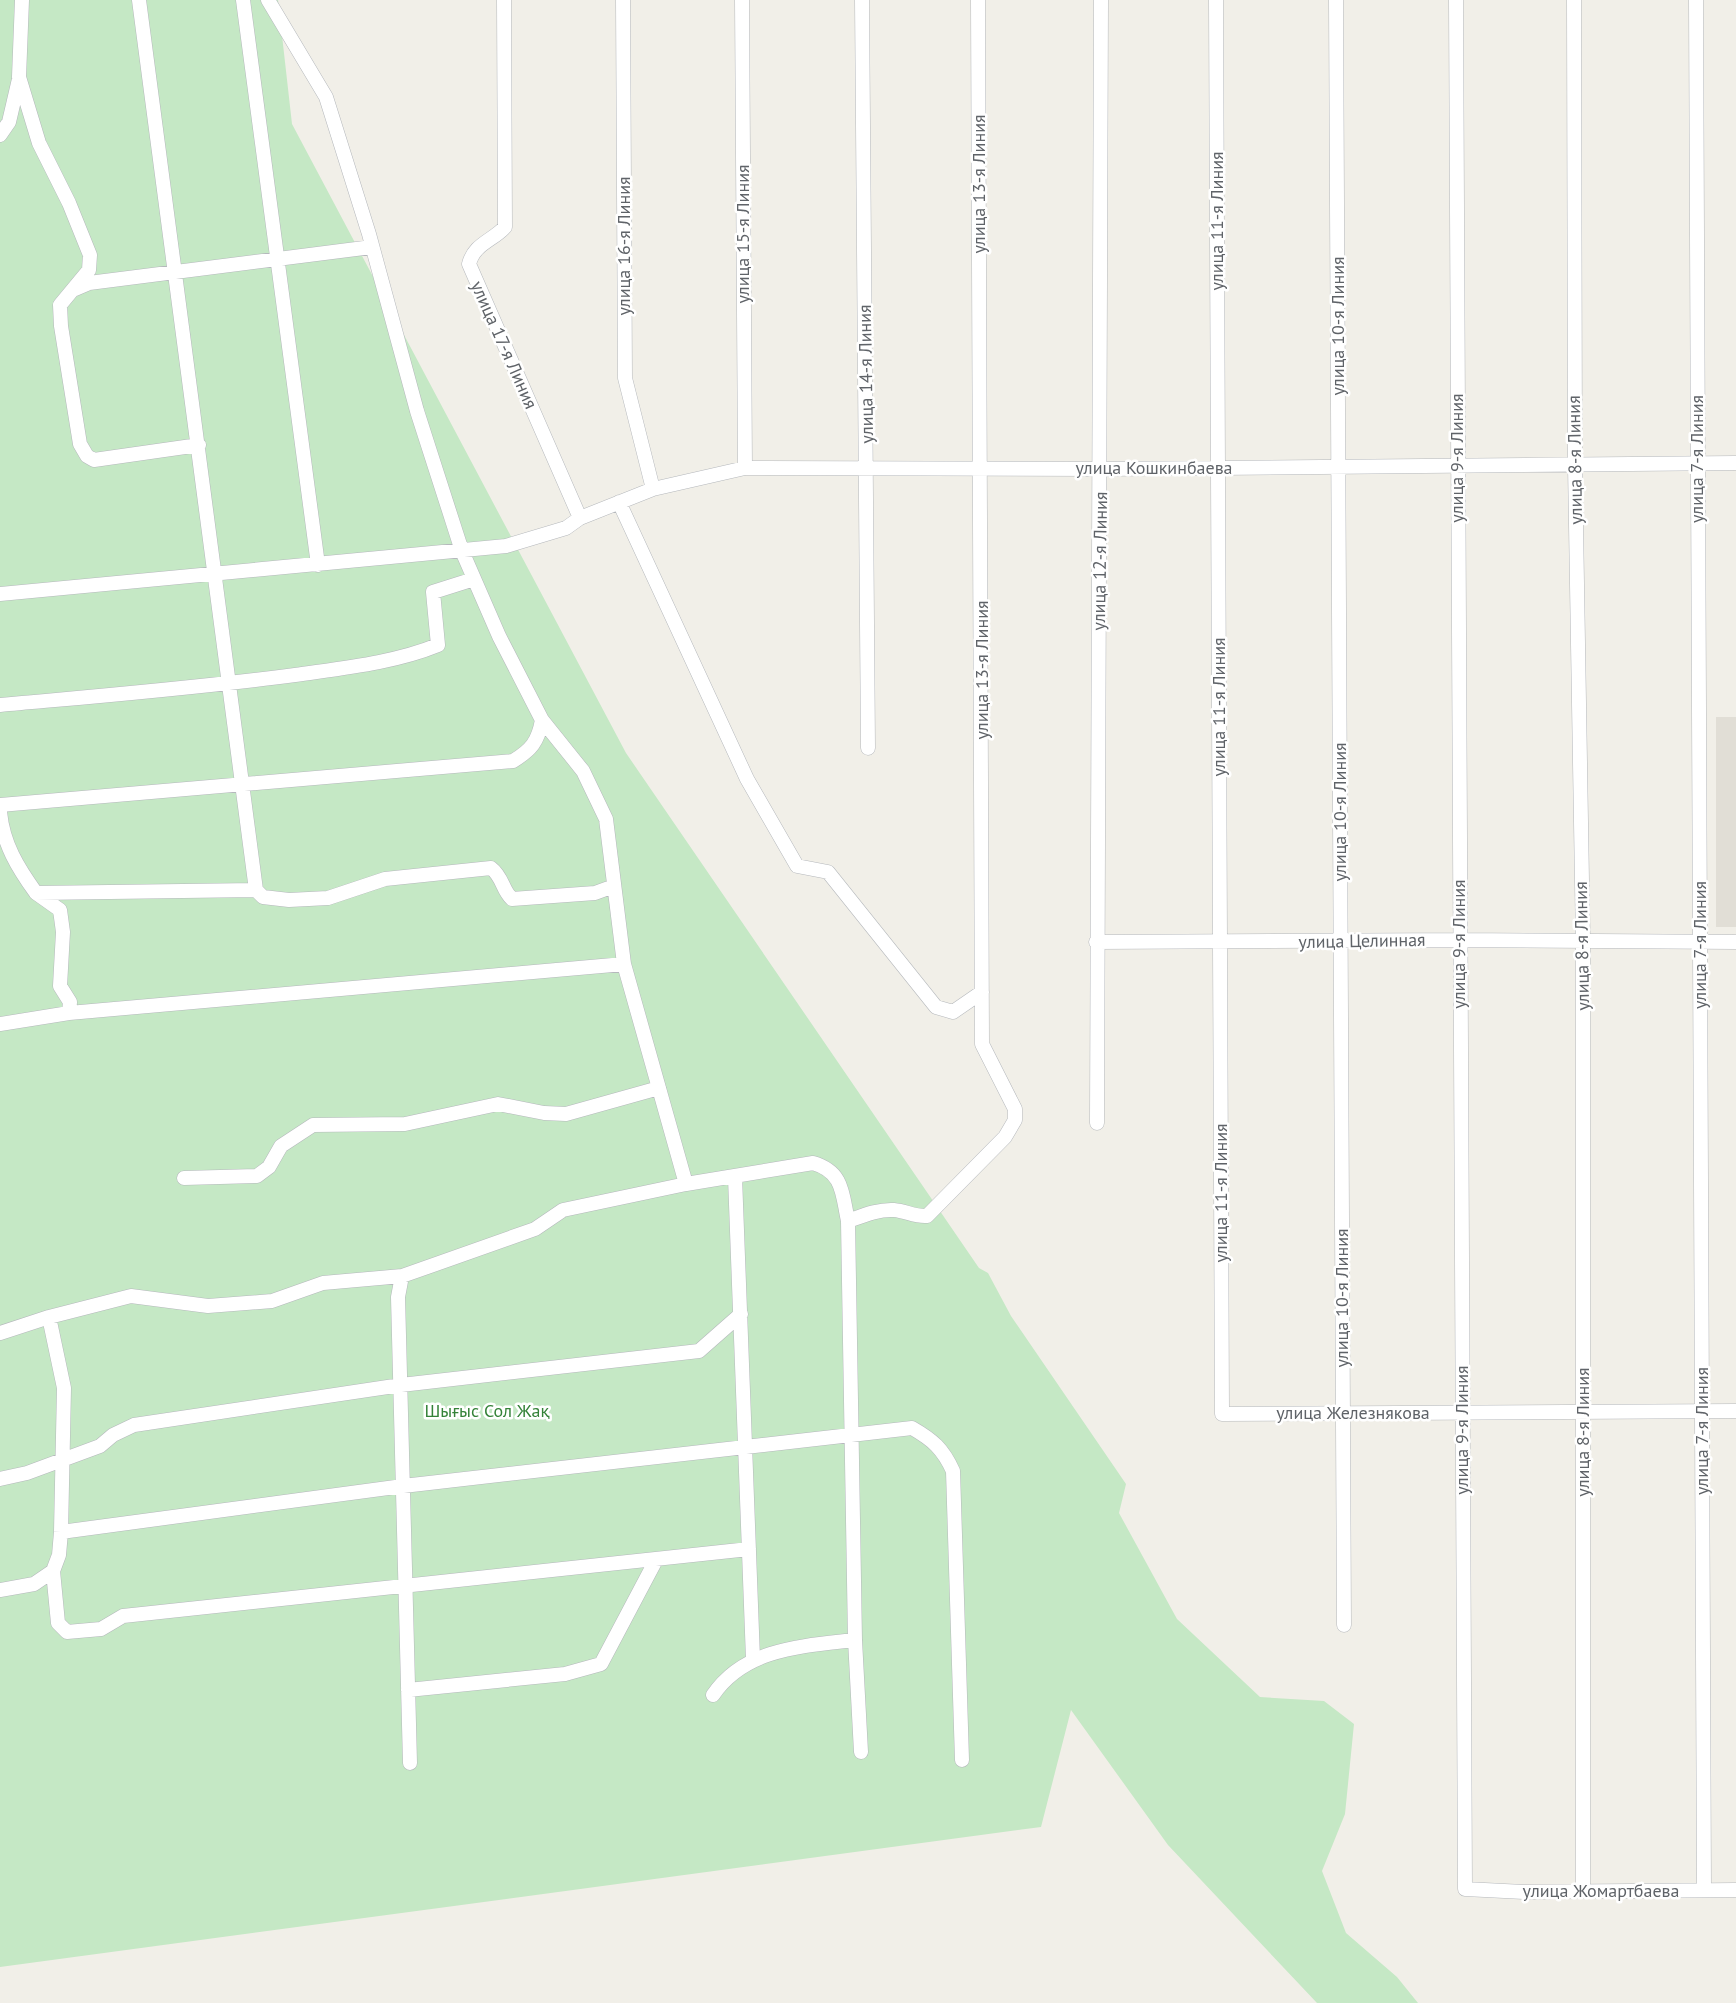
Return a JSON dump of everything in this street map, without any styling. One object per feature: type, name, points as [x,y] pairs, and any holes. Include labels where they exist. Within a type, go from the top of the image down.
[{"type":"street","points":[[0,135],[9,122],[19,77],[22,0]]},
{"type":"street","points":[[139,0],[256,890],[264,897],[289,900],[328,898],[385,879],[491,868],[498,873],[506,894],[512,899],[595,893],[614,886]]},
{"type":"street","points":[[243,0],[318,565]]},
{"type":"street","points":[[268,0],[326,97],[372,247],[417,411],[462,551],[498,636],[542,720],[583,771],[606,819],[624,964],[686,1184]]},
{"type":"street","name":"улица 17-я Линия","points":[[504,0],[505,227],[496,237],[475,249],[469,264],[580,518]]},
{"type":"street","name":"улица 16-я Линия","points":[[623,0],[625,378],[653,489]]},
{"type":"street","name":"улица 15-я Линия","points":[[742,0],[745,468]]},
{"type":"street","name":"улица 14-я Линия","points":[[862,0],[868,748]]},
{"type":"street","name":"улица 13-я Линия","points":[[848,1221],[875,1212],[894,1210],[918,1216],[927,1215],[1005,1137],[1015,1120],[1015,1108],[984,1051],[982,992],[978,0]]},
{"type":"street","name":"улица 12-я Линия","points":[[1096,1123],[1101,469],[1101,0]]},
{"type":"street","name":"улица 11-я Линия","points":[[1216,0],[1222,1414]]},
{"type":"street","name":"улица 10-я Линия","points":[[1336,0],[1344,1625]]},
{"type":"street","name":"улица 9-я Линия","points":[[1456,0],[1465,1888]]},
{"type":"street","name":"улица 8-я Линия","points":[[1574,0],[1575,465],[1583,941],[1583,1891]]},
{"type":"street","name":"улица 7-я Линия","points":[[1695,0],[1704,1890]]},
{"type":"street","points":[[19,77],[39,143],[69,203],[90,255],[89,270],[60,305],[61,326],[80,444],[87,456],[94,460],[199,445]]},
{"type":"street","points":[[75,289],[89,283],[372,247]]},
{"type":"street","name":"улица Кошкинбаева","points":[[0,594],[506,546],[566,528],[580,518],[653,489],[745,468],[1101,469],[1736,463]]},
{"type":"street","points":[[619,502],[747,779],[797,866],[828,872],[936,1008],[953,1012],[982,992]]},
{"type":"street","points":[[0,705],[230,684],[343,668],[420,652],[438,645],[433,592],[474,579]]},
{"type":"street","points":[[0,805],[513,760],[530,751],[539,737],[542,720]]},
{"type":"street","points":[[0,813],[7,844],[20,871],[36,893],[60,910],[63,932],[60,986],[70,1002],[69,1013]]},
{"type":"street","points":[[36,893],[256,890]]},
{"type":"street","name":"улица Целинная","points":[[1096,942],[1459,940],[1736,942]]},
{"type":"street","points":[[0,1024],[69,1013],[624,964]]},
{"type":"street","points":[[184,1178],[257,1176],[269,1167],[281,1146],[313,1125],[405,1124],[498,1104],[544,1113],[566,1114],[659,1088]]},
{"type":"street","points":[[0,1333],[49,1317],[131,1296],[208,1306],[272,1301],[323,1284],[402,1275],[535,1229],[562,1210],[686,1184],[813,1163],[827,1167],[840,1184],[848,1221],[855,1640],[861,1752]]},
{"type":"street","points":[[735,1177],[753,1659]]},
{"type":"street","points":[[402,1275],[398,1297],[410,1763]]},
{"type":"street","points":[[0,1479],[27,1473],[100,1446],[113,1435],[134,1425],[400,1385],[699,1351],[741,1314]]},
{"type":"street","points":[[49,1317],[64,1388],[61,1532],[59,1555],[53,1571],[58,1623],[67,1632],[101,1629],[123,1617],[749,1549]]},
{"type":"street","name":"улица Железнякова","points":[[1222,1414],[1736,1411]]},
{"type":"street","points":[[61,1532],[403,1486],[912,1428],[938,1446],[953,1471],[962,1760]]},
{"type":"street","points":[[408,1690],[565,1674],[601,1664],[656,1560]]},
{"type":"street","points":[[0,1590],[34,1584],[53,1571]]},
{"type":"street","points":[[713,1695],[724,1680],[753,1659],[794,1647],[855,1640]]},
{"type":"street","name":"улица Жомартбаева","points":[[1465,1888],[1583,1891],[1736,1890]]},
{"type":"shaded area","points":[[1716,717],[1736,717],[1736,927],[1716,927]]},
{"type":"green space","name":"Шығыс Сол Жақ","points":[[0,0],[278,0],[292,124],[626,753],[979,1268],[988,1273],[1011,1316],[1126,1484],[1119,1513],[1177,1619],[1260,1697],[1324,1701],[1354,1724],[1345,1814],[1322,1871],[1346,1933],[1397,1977],[1418,2003],[1317,2003],[1168,1845],[1071,1710],[1041,1827],[0,1967]]}]
